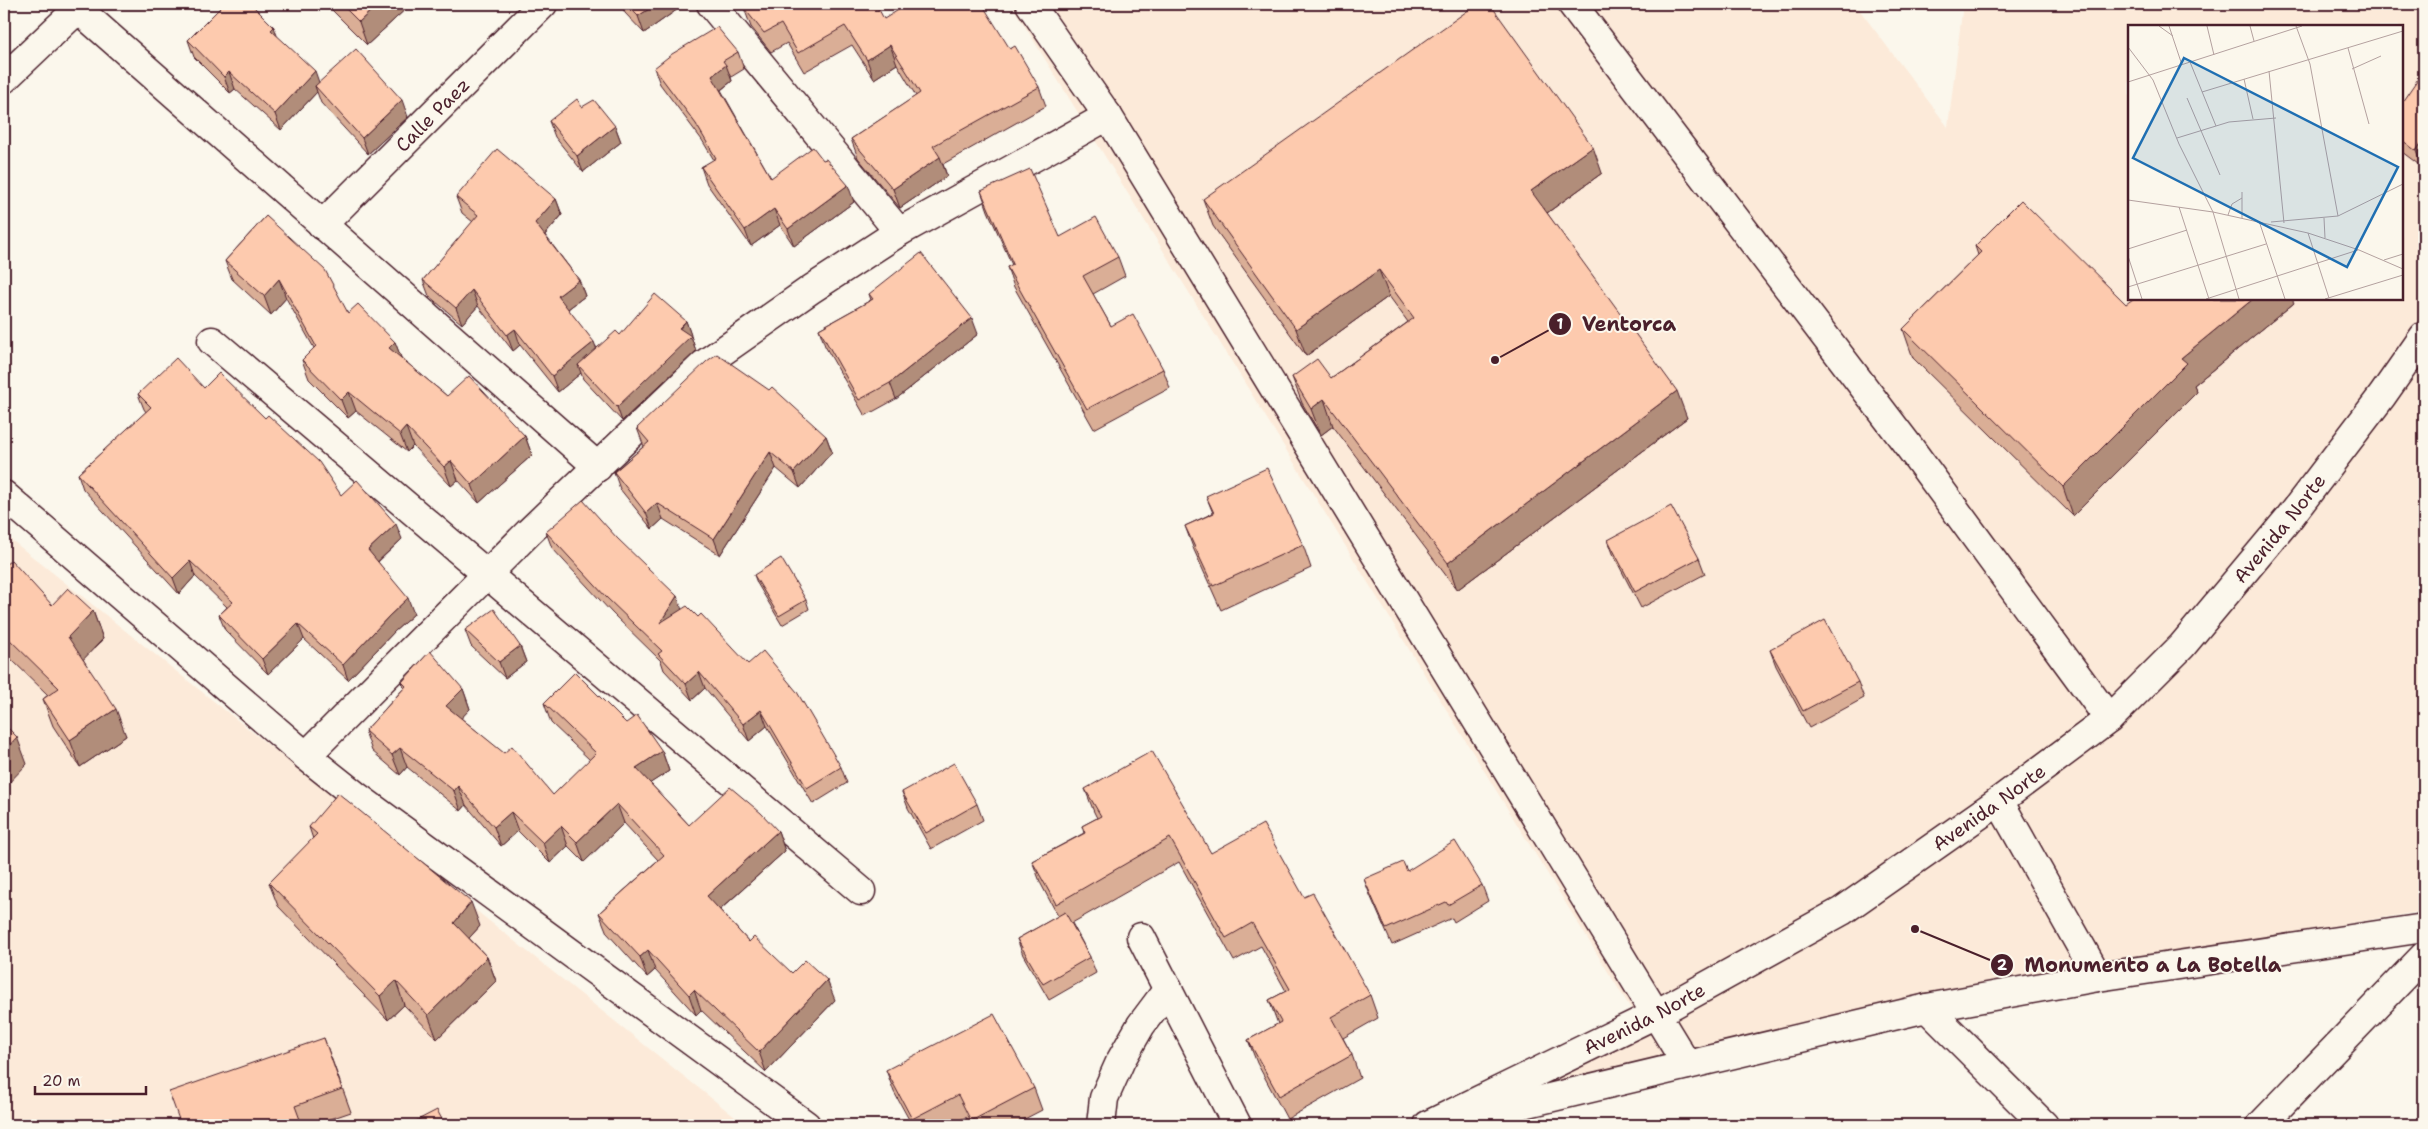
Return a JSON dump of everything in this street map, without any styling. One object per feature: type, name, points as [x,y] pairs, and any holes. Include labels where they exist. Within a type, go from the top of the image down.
[{"type":"main road","name":"Calle Paez","points":[[322,225],[543,4]]},
{"type":"main road","points":[[711,4],[899,232]]},
{"type":"main road","points":[[1030,4],[1108,116],[1687,1065]]},
{"type":"main road","points":[[1572,4],[1910,448],[2109,718]]},
{"type":"main road","points":[[7,70],[80,6],[322,225],[598,467]]},
{"type":"main road","points":[[306,756],[487,575],[703,365],[810,290],[899,232],[1108,116]]},
{"type":"main road","name":"Avenida Norte","points":[[1428,1125],[1656,1014],[1842,912],[1999,801],[2109,718],[2182,646],[2289,518],[2382,396],[2424,336]]},
{"type":"main road","points":[[212,341],[861,891]]},
{"type":"main road","points":[[4,496],[306,756],[355,795],[806,1125]]},
{"type":"main road","points":[[1999,801],[2098,977]]},
{"type":"main road","points":[[1433,1125],[1926,1008],[2098,977],[2424,928]]},
{"type":"main road","points":[[1141,937],[1237,1125]]},
{"type":"main road","points":[[2261,1125],[2424,956]]},
{"type":"main road","points":[[1101,1125],[1104,1098],[1121,1060],[1141,1025],[1168,989]]},
{"type":"main road","points":[[1926,1008],[2044,1125]]},
{"type":"shaded area","points":[[1011,4],[1855,4],[1948,127],[1963,4],[2424,4],[2424,911],[1955,988],[1699,1055],[1483,1105],[1636,1017]]},
{"type":"shaded area","points":[[4,534],[745,1125],[4,1125]]},
{"type":"building","points":[[224,4],[251,4],[274,27],[271,30],[315,71],[275,114],[229,72],[224,77],[188,40]]},
{"type":"building","points":[[341,4],[378,4],[359,22]]},
{"type":"building","points":[[626,4],[657,4],[638,16]]},
{"type":"building","points":[[752,4],[876,4],[884,19],[908,4],[982,4],[1010,49],[1015,46],[1039,87],[933,146],[940,157],[893,189],[851,139],[920,93],[890,45],[867,60],[845,26],[798,53],[781,24],[764,33],[744,8]]},
{"type":"building","points":[[1477,4],[1490,4],[1593,147],[1531,191],[1677,391],[1448,563],[1324,399],[1311,409],[1292,377],[1317,359],[1331,378],[1414,318],[1379,270],[1296,329],[1203,199]]},
{"type":"building","points":[[717,27],[738,52],[723,61],[726,65],[712,76],[771,178],[813,147],[848,185],[788,229],[774,209],[745,230],[701,167],[716,158],[696,124],[654,68],[672,54]]},
{"type":"building","points":[[356,49],[402,100],[362,138],[315,86]]},
{"type":"building","points":[[2424,70],[2424,139],[2416,151],[2403,141],[2403,101]]},
{"type":"building","points":[[577,99],[582,107],[594,100],[615,126],[577,156],[549,121]]},
{"type":"building","points":[[497,149],[556,199],[535,223],[579,280],[558,296],[594,342],[552,376],[515,329],[507,335],[472,290],[456,308],[423,280],[478,215],[456,197]]},
{"type":"building","points":[[1030,169],[1060,237],[1096,217],[1118,257],[1083,276],[1111,326],[1133,314],[1163,369],[1087,409],[1007,267],[1013,264],[981,191]]},
{"type":"building","points":[[2021,200],[2126,304],[2132,300],[2252,300],[2181,358],[2187,363],[2063,487],[1903,329],[1981,252],[1975,246]]},
{"type":"building","points":[[266,216],[325,270],[348,313],[358,304],[395,342],[389,348],[447,396],[469,376],[525,436],[472,485],[451,461],[444,467],[406,427],[400,434],[349,392],[341,400],[302,360],[316,346],[279,279],[264,296],[225,261]]},
{"type":"building","points":[[921,253],[972,318],[890,383],[859,400],[819,329],[873,299],[869,294]]},
{"type":"building","points":[[655,294],[686,321],[679,328],[691,336],[617,407],[578,365],[616,331],[620,335]]},
{"type":"building","points":[[717,354],[769,390],[772,387],[826,436],[794,472],[770,452],[714,539],[657,503],[646,513],[614,472],[649,442],[637,428],[707,361]]},
{"type":"building","points":[[176,358],[204,388],[219,373],[265,418],[268,415],[319,462],[341,495],[357,480],[396,524],[368,550],[408,598],[343,665],[298,624],[262,659],[219,615],[233,602],[190,561],[173,578],[78,474],[151,407],[138,394]]},
{"type":"building","points":[[1267,468],[1303,545],[1213,586],[1185,526],[1214,513],[1206,496]]},
{"type":"building","points":[[583,500],[617,538],[677,596],[660,623],[687,606],[698,617],[701,614],[748,664],[763,651],[797,692],[841,767],[807,788],[761,710],[743,724],[699,672],[686,684],[658,654],[662,651],[606,597],[546,532]]},
{"type":"building","points":[[1671,506],[1699,558],[1635,592],[1608,540]]},
{"type":"building","points":[[781,558],[806,600],[779,616],[754,575]]},
{"type":"building","points":[[11,560],[52,605],[68,588],[93,611],[68,637],[116,709],[70,740],[43,699],[59,688],[4,634],[4,566]]},
{"type":"building","points":[[494,609],[520,646],[499,662],[465,630]]},
{"type":"building","points":[[1825,620],[1858,682],[1803,711],[1770,650]]},
{"type":"building","points":[[430,651],[463,689],[446,706],[504,753],[512,746],[553,795],[596,753],[544,703],[575,672],[626,723],[637,715],[662,751],[636,768],[689,825],[730,787],[761,813],[778,831],[707,896],[749,942],[754,937],[792,973],[805,960],[827,980],[759,1052],[694,990],[689,995],[648,950],[640,957],[599,913],[664,855],[617,804],[577,842],[561,826],[543,843],[511,812],[494,827],[458,786],[454,791],[400,748],[392,755],[365,731],[406,686],[402,682]]},
{"type":"building","points":[[4,724],[17,737],[4,751]]},
{"type":"building","points":[[1152,751],[1211,853],[1263,824],[1304,897],[1313,893],[1370,995],[1331,1017],[1352,1055],[1279,1096],[1248,1040],[1281,1022],[1269,1000],[1290,989],[1252,923],[1226,938],[1170,838],[1056,904],[1032,861],[1085,833],[1082,826],[1101,816],[1085,789]]},
{"type":"building","points":[[954,763],[977,804],[926,833],[902,792]]},
{"type":"building","points":[[338,793],[471,902],[454,923],[487,957],[428,1015],[396,981],[380,996],[269,883],[317,834],[309,827]]},
{"type":"building","points":[[1455,841],[1482,885],[1448,905],[1446,902],[1386,929],[1364,879],[1403,862],[1407,871]]},
{"type":"building","points":[[1065,912],[1090,957],[1043,984],[1017,939]]},
{"type":"building","points":[[994,1014],[1034,1088],[971,1121],[958,1095],[912,1119],[886,1070]]},
{"type":"building","points":[[324,1038],[342,1089],[295,1106],[302,1125],[181,1125],[169,1092]]},
{"type":"building","points":[[437,1110],[445,1125],[408,1125]]},
{"type":"place","name":"Ventorca","points":[[1495,360]]},
{"type":"place","name":"Monumento a La Botella","points":[[1915,929]]}]
